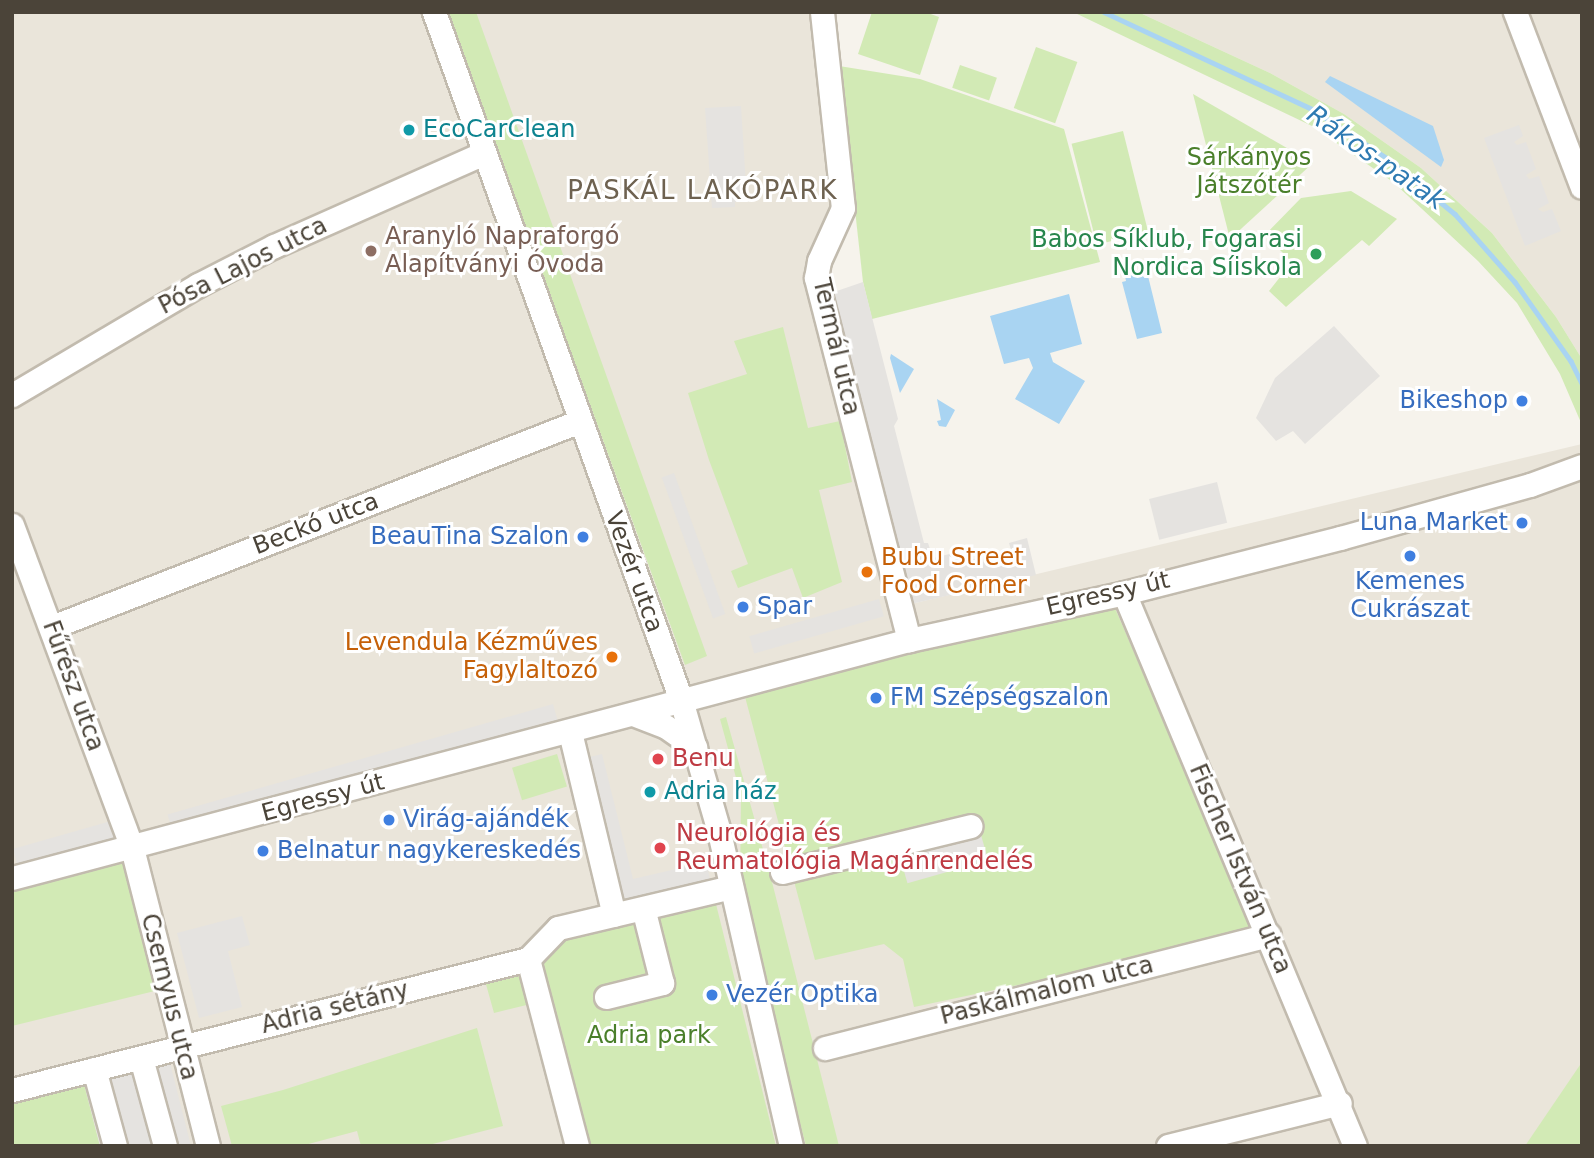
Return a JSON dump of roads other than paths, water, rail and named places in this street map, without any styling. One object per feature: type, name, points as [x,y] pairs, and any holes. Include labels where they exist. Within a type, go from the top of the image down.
[{"type":"street","name":"Vezér utca","points":[[434,12],[482,154],[681,700],[731,887],[790,1146]]},
{"type":"street","name":"Termál utca","points":[[822,12],[843,208],[819,261],[816,278],[909,640]]},
{"type":"street","points":[[1515,12],[1582,187]]},
{"type":"street","name":"Pósa Lajos utca","points":[[12,395],[209,279],[274,246],[482,154]]},
{"type":"street","name":"Beckó utca","points":[[51,627],[580,421]]},
{"type":"street","name":"Egressy út","points":[[12,878],[909,640],[1124,593],[1352,534],[1530,485],[1582,466]]},
{"type":"street","name":"Fűrész utca","points":[[12,525],[132,848]]},
{"type":"street","name":"Fischer István utca","points":[[1124,593],[1340,1104],[1355,1146]]},
{"type":"street","points":[[633,714],[665,726],[695,747]]},
{"type":"street","points":[[570,732],[614,915]]},
{"type":"street","points":[[782,872],[970,826]]},
{"type":"street","name":"Csernyus utca","points":[[132,848],[208,1146]]},
{"type":"street","points":[[577,1146],[528,960],[558,928],[731,887]]},
{"type":"street","points":[[606,997],[662,983],[643,908]]},
{"type":"street","name":"Paskálmalom utca","points":[[825,1048],[1269,935]]},
{"type":"street","name":"Adria sétány","points":[[12,1090],[528,960]]},
{"type":"street","points":[[141,1058],[165,1146]]},
{"type":"street","points":[[94,1069],[115,1146]]},
{"type":"street","points":[[1168,1146],[1340,1104]]},
{"type":"water","points":[[1330,76],[1433,126],[1444,160],[1441,167],[1325,82]]},
{"type":"water","points":[[1142,271],[1143,277],[1148,276],[1162,333],[1137,339],[1122,282],[1126,281],[1125,276]]},
{"type":"water","points":[[1069,294],[1082,344],[1050,353],[1053,362],[1085,381],[1059,424],[1015,399],[1033,368],[1029,358],[1004,364],[990,316]]},
{"type":"water","points":[[891,354],[914,369],[900,393],[890,358]]},
{"type":"water","points":[[937,399],[955,410],[946,427],[939,426],[937,421],[941,420]]},
{"type":"waterway","name":"Rákos-patak","points":[[1104,12],[1312,109],[1388,159],[1455,214],[1515,282],[1571,361],[1582,384]]},
{"type":"place","name":"EcoCarClean","points":[[409,130]]},
{"type":"place","name":"Aranyló Napraforgó Alapítványi Óvoda","points":[[371,251]]},
{"type":"place","name":"Babos Síklub, Fogarasi Nordica Síiskola","points":[[1316,254]]},
{"type":"place","name":"Bikeshop","points":[[1522,401]]},
{"type":"place","name":"Luna Market","points":[[1522,523]]},
{"type":"place","name":"BeauTina Szalon","points":[[583,537]]},
{"type":"place","name":"Kemenes Cukrászat","points":[[1410,556]]},
{"type":"place","name":"Bubu Street Food Corner","points":[[867,572]]},
{"type":"place","name":"Spar","points":[[743,607]]},
{"type":"place","name":"Levendula Kézműves Fagylaltozó","points":[[612,657]]},
{"type":"place","name":"FM Szépségszalon","points":[[876,698]]},
{"type":"place","name":"Benu","points":[[658,759]]},
{"type":"place","name":"Adria ház","points":[[650,792]]},
{"type":"place","name":"Virág-ajándék","points":[[389,820]]},
{"type":"place","name":"Neurológia és Reumatológia Magánrendelés","points":[[660,848]]},
{"type":"place","name":"Belnatur nagykereskedés","points":[[263,851]]},
{"type":"place","name":"Vezér Optika","points":[[712,995]]},
{"type":"district","name":"PASKÁL LAKÓPARK","points":[[703,191]]},
{"type":"park label","name":"Sárkányos Játszótér","points":[[1249,172]]},
{"type":"park label","name":"Adria park","points":[[649,1036]]}]
